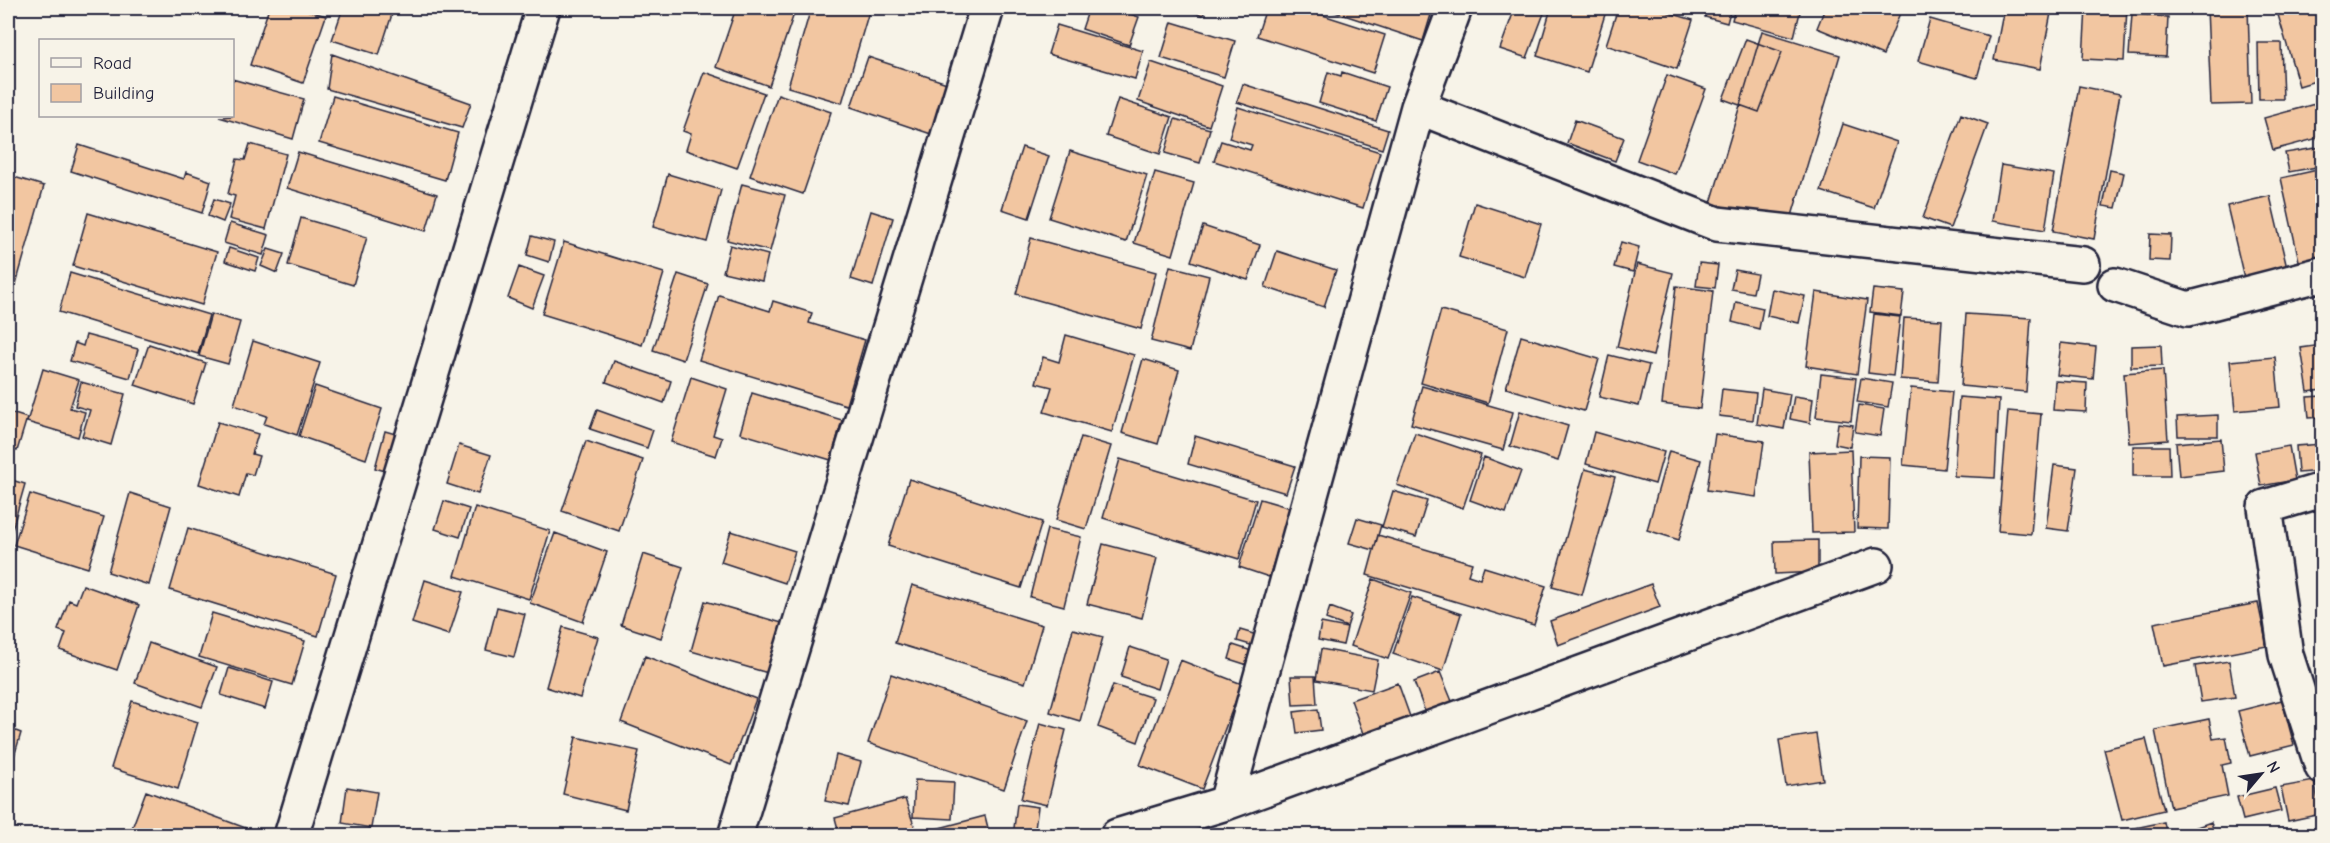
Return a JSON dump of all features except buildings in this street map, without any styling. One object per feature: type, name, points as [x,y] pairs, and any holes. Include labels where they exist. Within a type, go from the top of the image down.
[{"type":"street","points":[[291,836],[543,8]]},
{"type":"street","points":[[735,836],[987,8]]},
{"type":"street","points":[[1226,803],[1418,107],[1455,8]]},
{"type":"street","points":[[1418,107],[1717,224],[2083,264]]},
{"type":"street","points":[[2115,285],[2188,309],[2322,274]]},
{"type":"street","points":[[2322,490],[2265,507],[2286,655],[2322,766]]},
{"type":"street","points":[[1117,836],[1226,803],[1876,565]]}]
